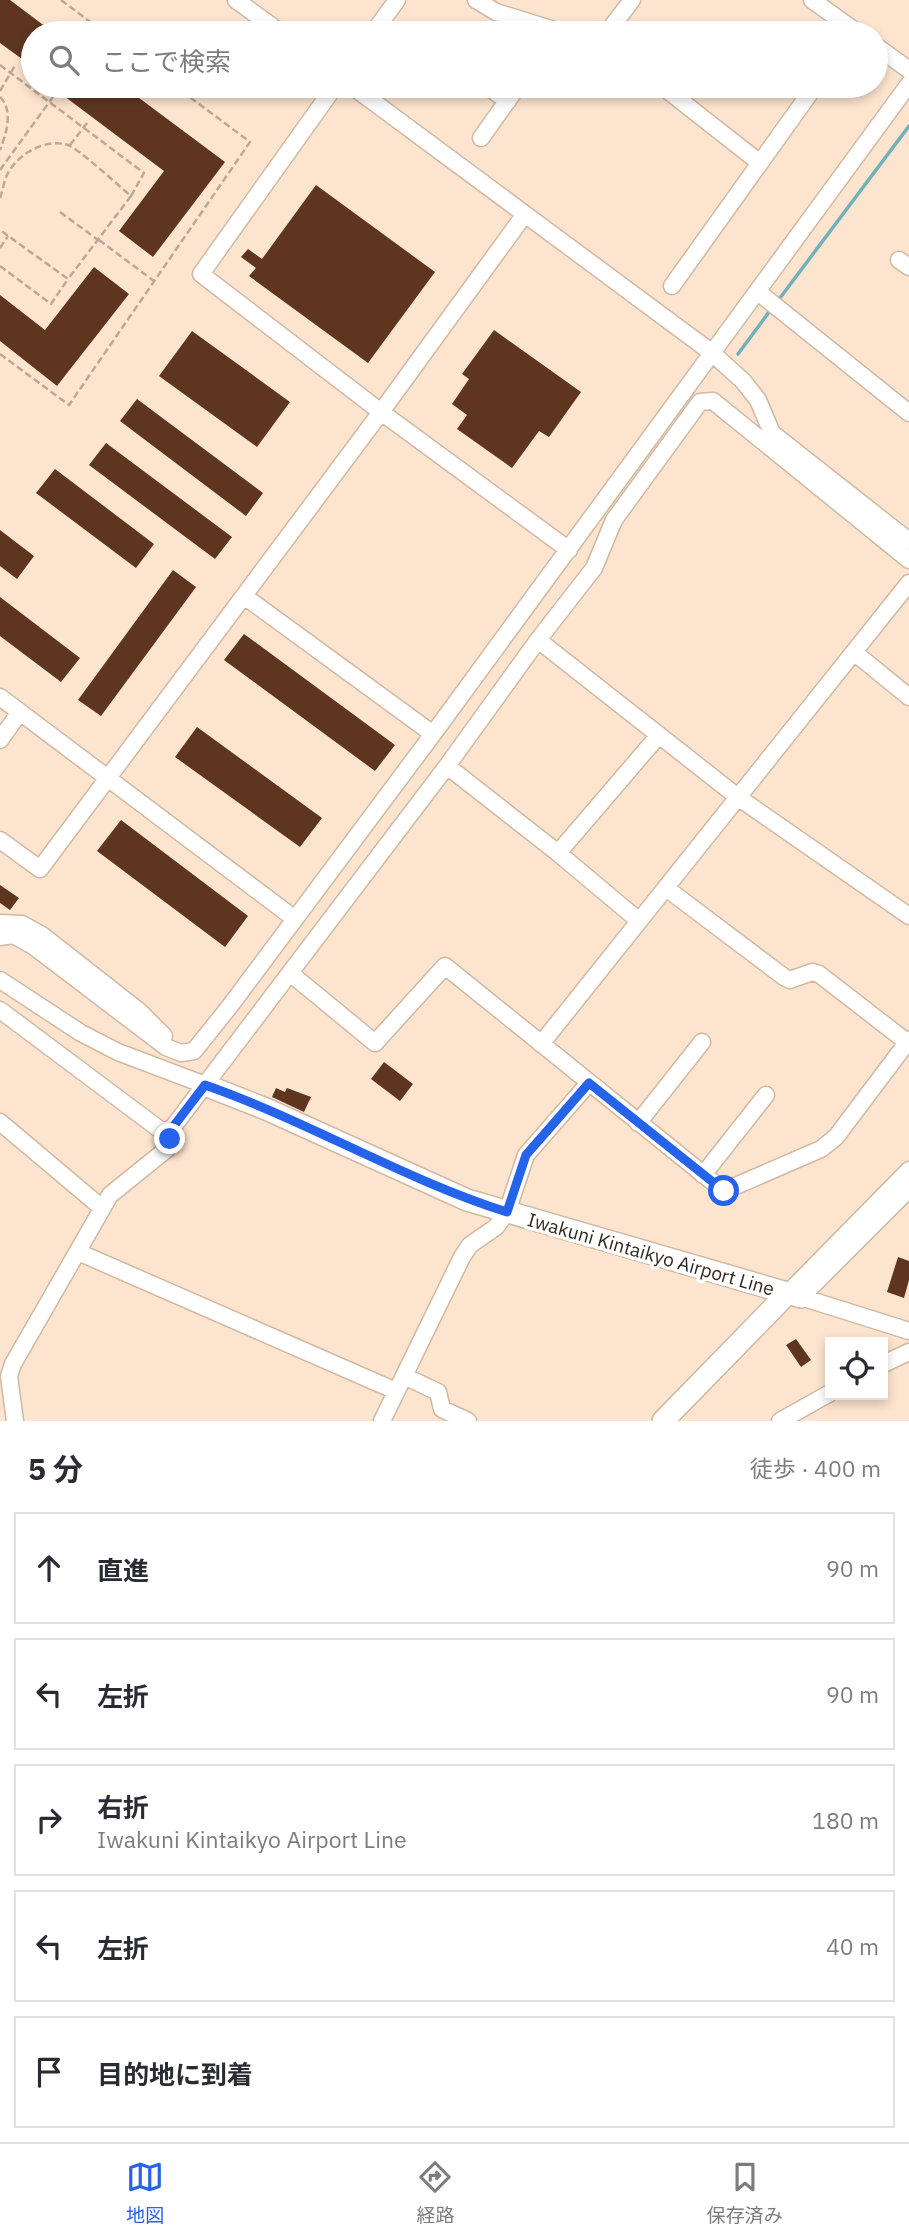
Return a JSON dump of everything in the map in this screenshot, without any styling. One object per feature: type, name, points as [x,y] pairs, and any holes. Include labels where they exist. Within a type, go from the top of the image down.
[{"type":"main road","name":"Iwakuni Kintaikyo Airport Line","points":[[211,1078],[266,1109],[467,1200],[794,1296]]},
{"type":"main road","name":"Iwakuni Kintaikyo Airport Line","points":[[663,1421],[794,1296]]},
{"type":"main road","name":"Iwakuni Kintaikyo Airport Line","points":[[681,1421],[794,1296]]},
{"type":"street","points":[[236,0],[265,21]]},
{"type":"street","points":[[382,21],[397,0]]},
{"type":"street","points":[[476,0],[496,12],[523,21]]},
{"type":"street","points":[[616,21],[632,0]]},
{"type":"street","points":[[812,0],[840,21]]},
{"type":"street","points":[[888,55],[909,70]]},
{"type":"street","points":[[0,937],[13,935],[33,946],[166,1047],[181,1053],[194,1051],[433,734],[909,84]]},
{"type":"street","points":[[326,98],[201,274],[381,412],[569,550]]},
{"type":"street","points":[[368,98],[711,352],[743,381],[758,400],[772,433],[909,541]]},
{"type":"street","points":[[504,98],[508,101]]},
{"type":"street","points":[[481,138],[510,98]]},
{"type":"street","points":[[677,98],[760,163]]},
{"type":"street","points":[[672,286],[806,98]]},
{"type":"street","points":[[0,839],[40,869],[525,214]]},
{"type":"street","points":[[758,292],[909,412]]},
{"type":"street","points":[[0,1010],[159,1129],[167,1130],[173,1127],[594,568],[614,520],[700,402],[713,401],[909,560]]},
{"type":"street","points":[[541,1044],[909,583]]},
{"type":"street","points":[[244,596],[433,734]]},
{"type":"street","points":[[538,640],[739,798],[909,916]]},
{"type":"street","points":[[855,653],[909,697]]},
{"type":"street","points":[[0,697],[295,919]]},
{"type":"street","points":[[0,740],[20,712]]},
{"type":"street","points":[[558,853],[659,735]]},
{"type":"street","points":[[447,766],[638,920]]},
{"type":"street","points":[[290,973],[375,1043],[445,966],[724,1191],[821,1149],[836,1136],[909,1040],[903,1039],[820,974],[812,972],[790,980],[784,977],[666,888]]},
{"type":"street","points":[[0,923],[22,925],[42,935],[139,1011],[168,1039],[180,1044],[193,1043],[205,1037]]},
{"type":"street","points":[[0,980],[33,1004],[106,1046],[211,1078]]},
{"type":"street","points":[[638,1122],[702,1042]]},
{"type":"street","points":[[382,1421],[462,1257],[470,1245],[496,1227],[507,1212],[526,1155],[589,1083]]},
{"type":"street","points":[[704,1175],[766,1095]]},
{"type":"street","points":[[0,1122],[102,1208]]},
{"type":"street","points":[[15,1421],[4,1375],[13,1364],[110,1195],[167,1149],[170,1139],[167,1130]]},
{"type":"street","points":[[794,1296],[909,1170]]},
{"type":"street","points":[[794,1296],[909,1189]]},
{"type":"street","points":[[78,1252],[396,1391]]},
{"type":"street","points":[[794,1296],[909,1331]]},
{"type":"street","points":[[888,1362],[909,1352]]},
{"type":"street","points":[[404,1376],[438,1392],[442,1409],[468,1421]]},
{"type":"street","points":[[780,1421],[825,1396]]},
{"type":"path","points":[[61,0],[87,21]]},
{"type":"path","points":[[0,91],[16,64]]},
{"type":"path","points":[[0,65],[21,81]]},
{"type":"path","points":[[0,97],[5,102],[8,122],[0,150]]},
{"type":"path","points":[[44,98],[144,173],[99,240]]},
{"type":"path","points":[[0,170],[52,98]]},
{"type":"path","points":[[0,354],[69,405],[250,142],[191,98]]},
{"type":"path","points":[[69,145],[86,122]]},
{"type":"path","points":[[0,198],[7,174],[17,161],[30,150],[56,144],[69,145],[131,196]]},
{"type":"path","points":[[60,212],[154,281]]},
{"type":"path","points":[[0,230],[68,279]]},
{"type":"path","points":[[0,266],[51,304],[104,233]]},
{"type":"path","points":[[0,248],[8,236]]},
{"type":"building","points":[[0,0],[10,0],[38,21],[21,21],[21,58],[0,43]]},
{"type":"building","points":[[67,98],[139,98],[225,162],[153,257],[119,231],[164,171]]},
{"type":"building","points":[[316,185],[435,272],[368,363],[249,276],[256,268],[241,257],[248,249],[262,259]]},
{"type":"building","points":[[94,267],[129,294],[57,386],[0,341],[0,295],[45,330]]},
{"type":"building","points":[[494,330],[581,392],[549,437],[539,431],[512,468],[457,429],[467,415],[452,404],[469,379],[462,374]]},
{"type":"building","points":[[192,331],[290,402],[257,447],[159,376]]},
{"type":"building","points":[[137,399],[263,493],[246,516],[120,421]]},
{"type":"building","points":[[106,443],[232,537],[215,559],[89,465]]},
{"type":"building","points":[[55,469],[154,544],[136,568],[36,493]]},
{"type":"building","points":[[0,530],[34,556],[17,579],[0,566]]},
{"type":"building","points":[[173,570],[196,587],[101,716],[78,700]]},
{"type":"building","points":[[0,597],[80,658],[61,682],[0,636]]},
{"type":"building","points":[[244,634],[395,745],[375,771],[224,660]]},
{"type":"building","points":[[197,727],[322,818],[300,847],[175,757]]},
{"type":"building","points":[[121,820],[248,916],[225,947],[97,851]]},
{"type":"building","points":[[0,885],[19,898],[10,910],[0,903]]},
{"type":"building","points":[[384,1062],[413,1084],[400,1101],[371,1079]]},
{"type":"building","points":[[276,1088],[285,1092],[287,1088],[311,1097],[304,1112],[272,1097]]},
{"type":"building","points":[[898,1257],[909,1261],[909,1280],[904,1298],[887,1292]]},
{"type":"building","points":[[796,1339],[811,1360],[801,1367],[786,1345]]},
{"type":"waterway","points":[[777,302],[909,126]]},
{"type":"waterway","points":[[738,354],[772,308]]},
{"type":"route","points":[[170,1139],[167,1130],[173,1127],[205,1085],[266,1109],[467,1200],[507,1212],[526,1155],[589,1083],[724,1191]]}]
